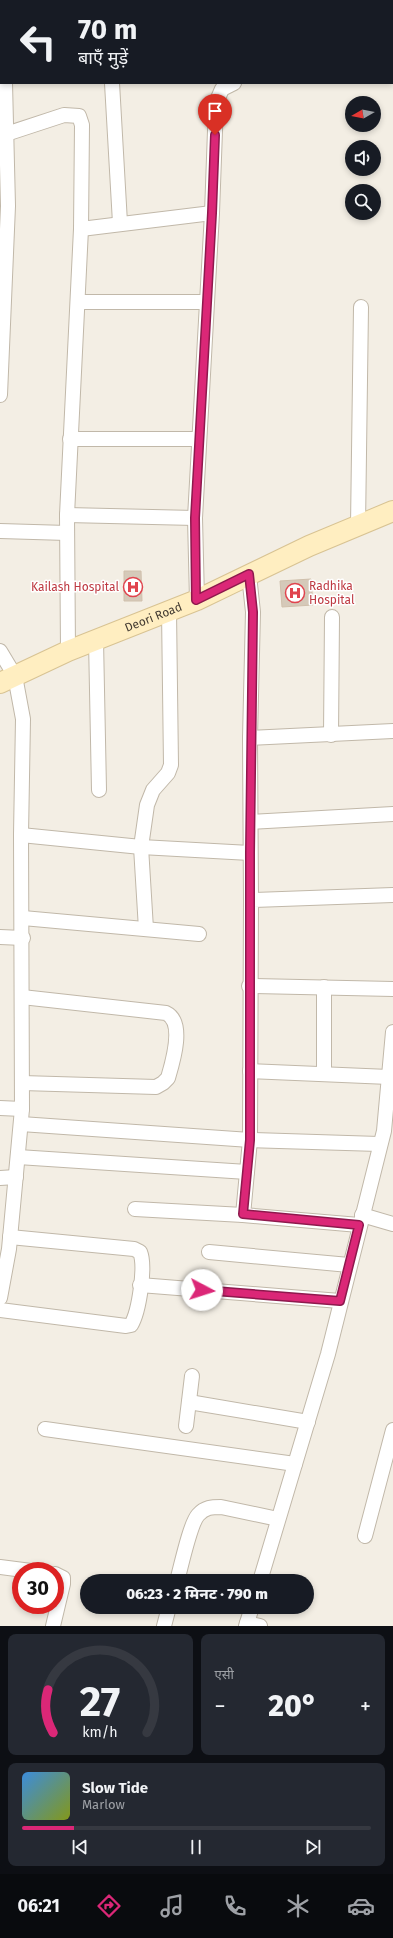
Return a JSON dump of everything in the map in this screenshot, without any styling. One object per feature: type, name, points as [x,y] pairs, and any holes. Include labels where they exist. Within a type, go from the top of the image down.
[{"type":"street","points":[[0,394],[5,84]]},
{"type":"street","points":[[112,84],[120,223]]},
{"type":"street","points":[[196,600],[195,518],[212,213],[216,103],[222,89],[232,84]]},
{"type":"street","points":[[3,135],[64,115],[79,116],[82,125],[81,229],[67,515],[68,651]]},
{"type":"street","points":[[81,229],[120,223],[212,213]]},
{"type":"street","points":[[78,302],[206,302]]},
{"type":"street","points":[[358,526],[362,307]]},
{"type":"street","points":[[70,439],[199,439]]},
{"type":"street","name":"Deori Road","points":[[7,680],[68,651],[196,600],[309,546],[393,511]]},
{"type":"street","points":[[67,515],[195,518]]},
{"type":"street","points":[[0,531],[67,533]]},
{"type":"street","points":[[243,1214],[250,1140],[250,738],[253,612],[249,574]]},
{"type":"street","points":[[146,929],[141,847],[149,797],[168,773],[171,765],[169,611]]},
{"type":"street","points":[[331,735],[332,617]]},
{"type":"street","points":[[96,640],[99,790]]},
{"type":"street","points":[[0,651],[7,680],[23,719],[21,835],[23,918],[22,1109],[16,1177],[0,1293]]},
{"type":"street","points":[[250,738],[393,731]]},
{"type":"street","points":[[250,822],[393,814]]},
{"type":"street","points":[[21,835],[141,847],[250,853]]},
{"type":"street","points":[[251,900],[393,895]]},
{"type":"street","points":[[23,918],[199,934]]},
{"type":"street","points":[[0,937],[23,938]]},
{"type":"street","points":[[249,986],[393,989]]},
{"type":"street","points":[[324,988],[324,1074]]},
{"type":"street","points":[[22,997],[166,1013],[172,1016],[175,1020],[177,1031],[168,1078],[163,1084],[156,1087],[22,1084]]},
{"type":"street","points":[[262,1574],[328,1354],[360,1220],[385,1136],[393,1032]]},
{"type":"street","points":[[250,1071],[389,1077]]},
{"type":"street","points":[[0,1108],[22,1109]]},
{"type":"street","points":[[21,1124],[250,1140],[385,1136]]},
{"type":"street","points":[[18,1157],[247,1172]]},
{"type":"street","points":[[0,1178],[16,1177]]},
{"type":"street","points":[[135,1209],[360,1220],[393,1224]]},
{"type":"street","points":[[0,1310],[126,1326],[132,1325],[135,1319],[143,1260],[140,1252],[134,1249],[6,1245]]},
{"type":"street","points":[[209,1252],[349,1266]]},
{"type":"street","points":[[140,1285],[340,1301]]},
{"type":"street","points":[[186,1426],[192,1376]]},
{"type":"street","points":[[189,1402],[308,1422]]},
{"type":"street","points":[[45,1428],[295,1464]]},
{"type":"street","points":[[365,1536],[389,1456],[393,1430]]},
{"type":"street","points":[[179,1574],[195,1518],[205,1509],[221,1507],[278,1519]]},
{"type":"street","points":[[0,1567],[12,1569]]},
{"type":"street","points":[[53,1626],[56,1614]]},
{"type":"street","points":[[164,1626],[168,1614]]},
{"type":"street","points":[[251,1625],[252,1614]]},
{"type":"building","points":[[124,571],[141,571],[142,601],[124,601]]},
{"type":"building","points":[[311,579],[313,605],[282,607],[280,581]]},
{"type":"place","name":"Kailash Hospital","points":[[133,587]]},
{"type":"place","name":"Radhika Hospital","points":[[295,593]]},
{"type":"route","points":[[202,1290],[340,1301],[359,1225],[243,1214],[250,1140],[250,738],[253,612],[249,574],[196,600],[195,518],[215,135]]}]
